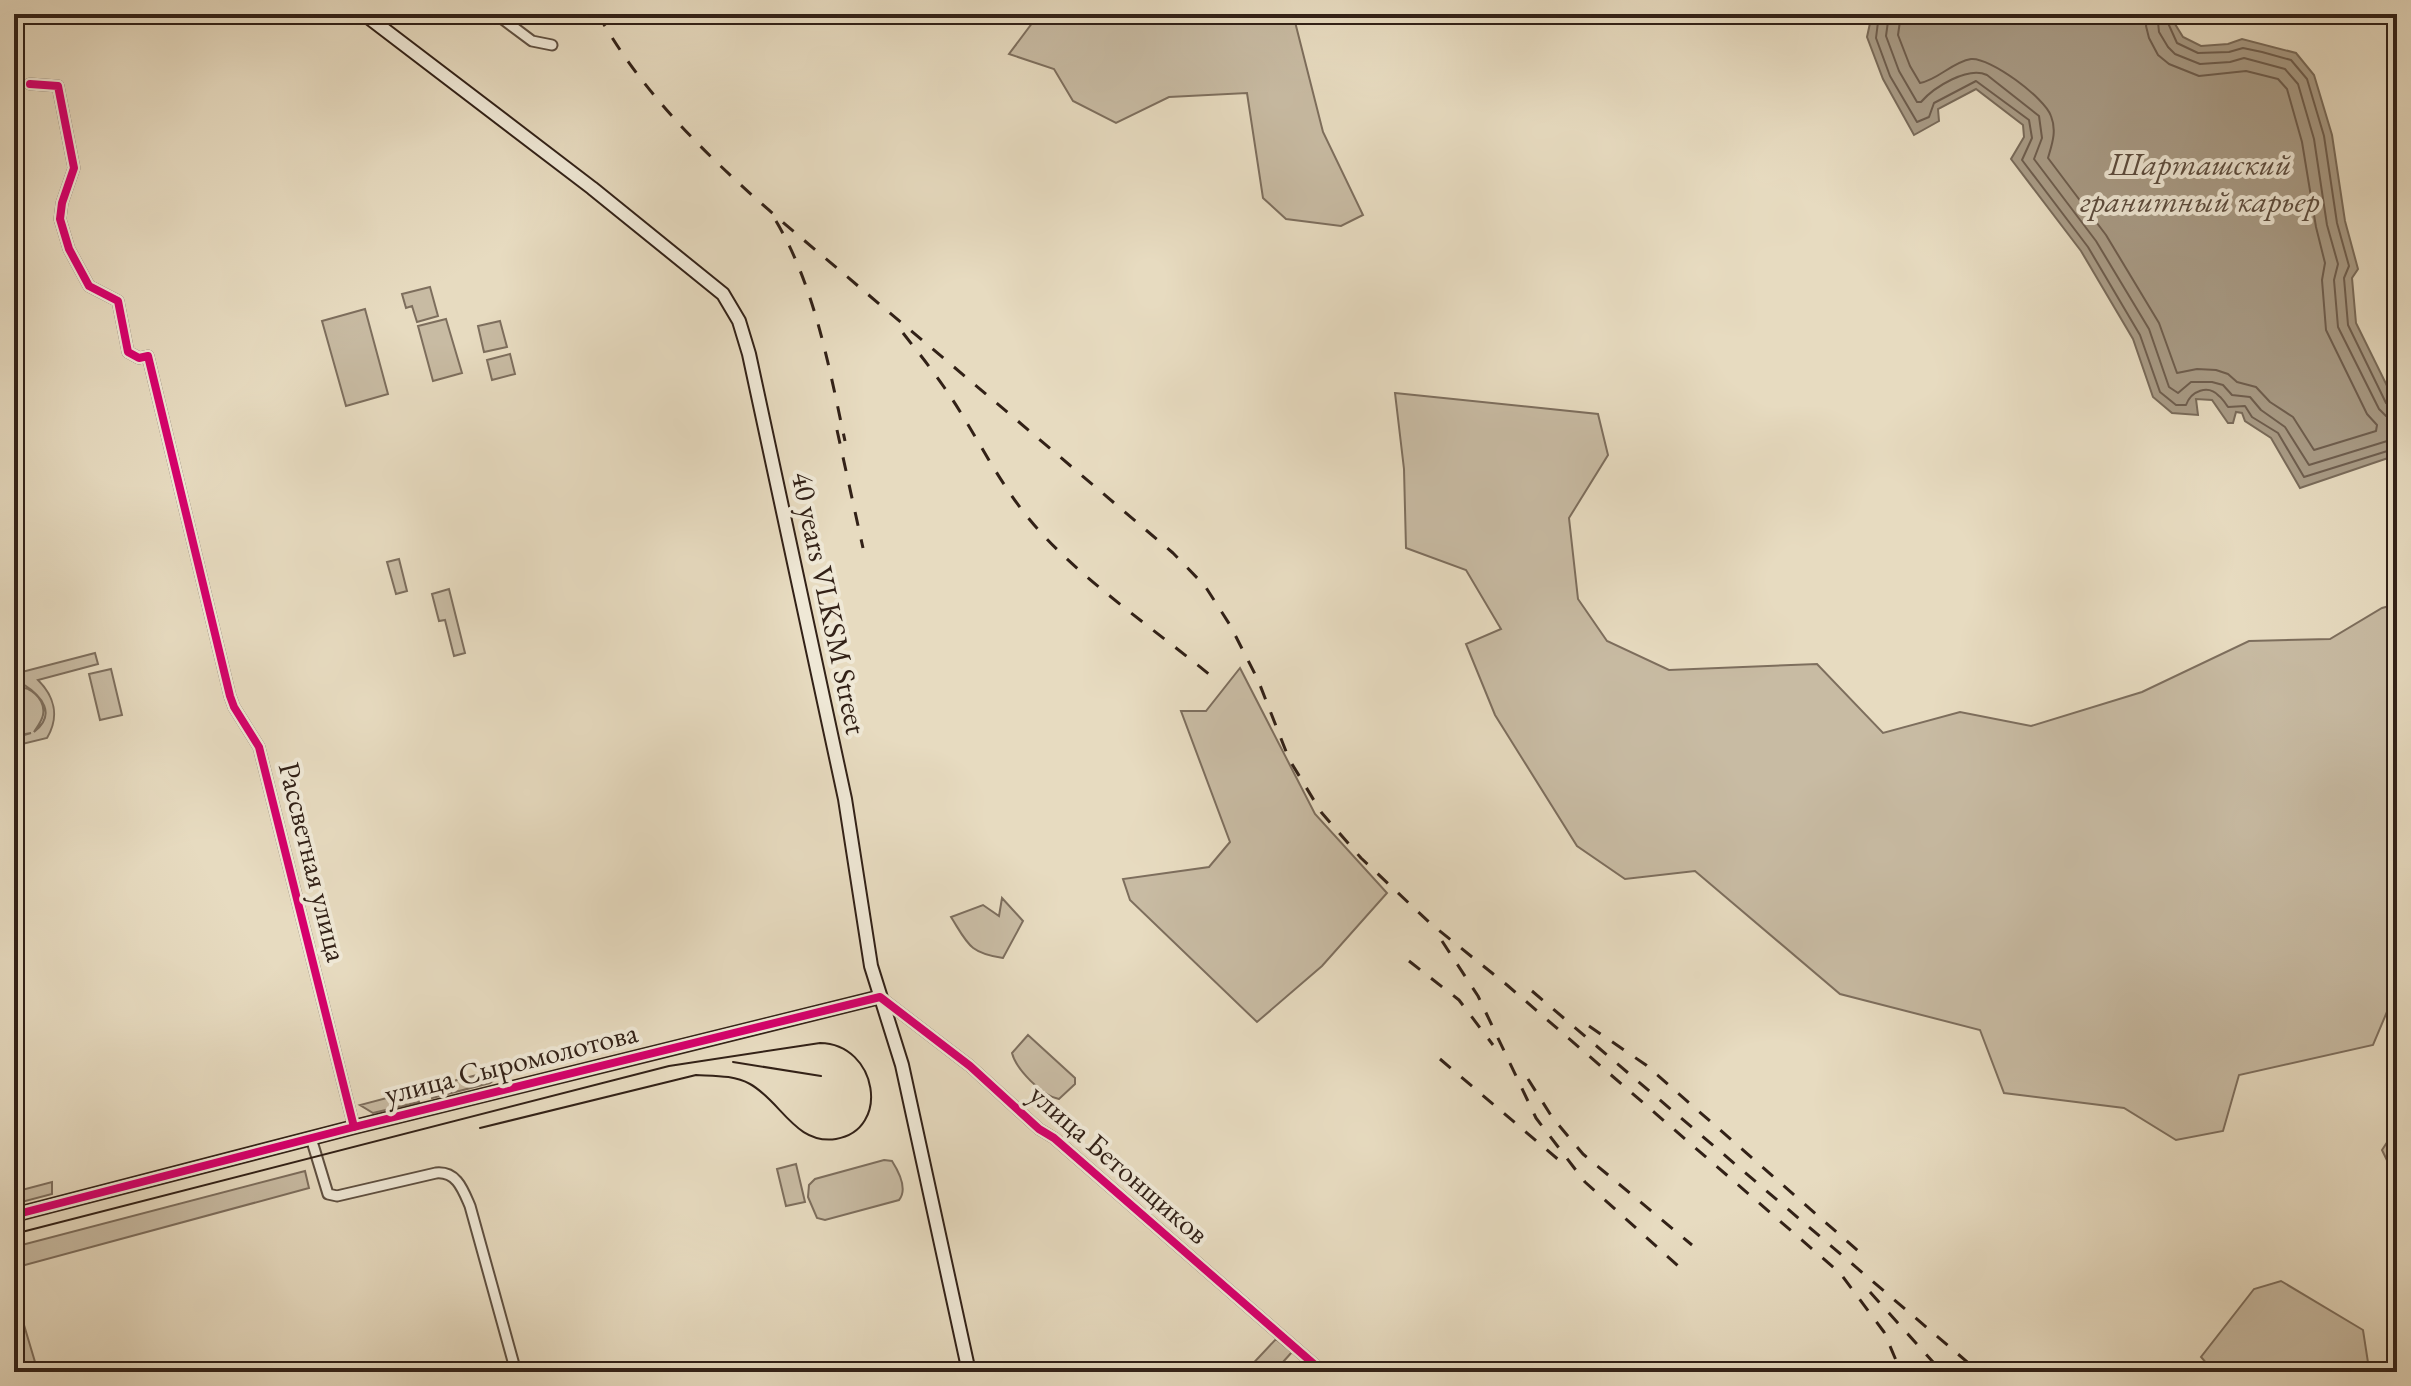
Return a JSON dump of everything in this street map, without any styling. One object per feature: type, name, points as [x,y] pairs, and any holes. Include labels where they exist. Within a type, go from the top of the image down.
[{"type":"main road","name":"40 years VLKSM Street","points":[[364,14],[696,271],[723,294],[739,321],[749,354],[845,799],[871,966],[902,1065],[969,1372]]},
{"type":"main road","name":"улица Сыромолотова","points":[[14,1215],[880,997]]},
{"type":"street","points":[[496,14],[532,41],[552,45]]},
{"type":"street","name":"Рассветная улица","points":[[30,84],[58,86],[74,168],[60,219],[69,249],[89,286],[118,301],[128,352],[139,358],[148,356],[230,696],[259,747],[354,1127]]},
{"type":"street","name":"улица Бетонщиков","points":[[880,997],[970,1066],[1039,1129],[1066,1148],[1323,1372]]},
{"type":"street","points":[[311,1138],[328,1194],[337,1196],[436,1173],[445,1172],[453,1176],[470,1206],[516,1372]]},
{"type":"shaded area","points":[[1039,14],[1293,14],[1323,132],[1363,215],[1341,226],[1286,219],[1263,198],[1247,93],[1169,97],[1116,123],[1073,101],[1054,69],[1009,54]]},
{"type":"shaded area","points":[[430,287],[438,316],[417,322],[412,306],[406,308],[402,294]]},
{"type":"shaded area","points":[[365,309],[388,394],[346,406],[322,321]]},
{"type":"shaded area","points":[[446,319],[462,373],[433,381],[418,326]]},
{"type":"shaded area","points":[[500,321],[507,347],[484,352],[478,326]]},
{"type":"shaded area","points":[[510,354],[515,374],[492,380],[487,360]]},
{"type":"shaded area","points":[[1395,393],[1598,414],[1608,455],[1569,518],[1578,599],[1607,641],[1669,670],[1817,664],[1883,733],[1960,712],[2031,726],[2142,692],[2249,641],[2330,639],[2382,608],[2397,604],[2397,988],[2373,1045],[2239,1075],[2223,1131],[2176,1140],[2124,1108],[2004,1093],[1980,1030],[1840,994],[1695,871],[1625,879],[1577,846],[1495,715],[1466,644],[1501,629],[1466,570],[1406,548],[1404,469]]},
{"type":"shaded area","points":[[399,559],[407,591],[396,594],[387,562]]},
{"type":"shaded area","points":[[449,589],[465,653],[454,656],[445,620],[439,621],[432,594]]},
{"type":"shaded area","points":[[95,653],[98,664],[38,680],[48,693],[53,707],[51,730],[47,738],[14,746],[14,738],[31,733],[14,736],[14,688],[31,691],[42,703],[42,717],[34,732],[45,719],[46,712],[41,700],[36,694],[30,689],[23,684],[14,686],[14,674]]},
{"type":"shaded area","points":[[1240,668],[1315,814],[1387,893],[1322,966],[1257,1022],[1130,900],[1123,879],[1209,867],[1230,842],[1181,711],[1206,711]]},
{"type":"shaded area","points":[[111,669],[122,715],[100,720],[89,674]]},
{"type":"shaded area","points":[[1002,898],[1023,921],[1003,958],[976,950],[951,917],[983,905],[999,916]]},
{"type":"shaded area","points":[[1028,1035],[1075,1078],[1075,1084],[1059,1099],[1038,1087],[1014,1059],[1012,1053]]},
{"type":"shaded area","points":[[493,1071],[494,1080],[490,1083],[432,1098],[429,1087]]},
{"type":"shaded area","points":[[417,1090],[419,1102],[373,1113],[360,1105]]},
{"type":"shaded area","points":[[2397,1127],[2397,1181],[2382,1150]]},
{"type":"shaded area","points":[[884,1160],[892,1161],[900,1175],[903,1191],[899,1200],[825,1220],[817,1218],[808,1197],[809,1185],[815,1179]]},
{"type":"shaded area","points":[[796,1164],[805,1202],[786,1206],[777,1169]]},
{"type":"shaded area","points":[[305,1171],[309,1188],[14,1268],[14,1247]]},
{"type":"shaded area","points":[[52,1182],[52,1194],[14,1204],[14,1192]]},
{"type":"shaded area","points":[[2281,1281],[2363,1330],[2369,1369],[2373,1372],[2214,1372],[2201,1357],[2254,1289]]},
{"type":"shaded area","points":[[24,1325],[38,1372],[26,1372],[14,1329]]},
{"type":"shaded area","points":[[1276,1339],[1292,1352],[1274,1372],[1245,1372]]},
{"type":"water","name":"Шарташский гранитный карьер","points":[[1872,14],[2239,14],[2228,23],[2208,19],[2175,24],[2183,37],[2201,46],[2228,44],[2242,39],[2296,53],[2314,75],[2332,135],[2345,221],[2358,269],[2352,278],[2356,323],[2397,406],[2397,455],[2300,488],[2271,438],[2245,421],[2242,413],[2236,412],[2233,423],[2228,423],[2212,400],[2196,399],[2198,415],[2172,413],[2153,397],[2133,339],[2081,251],[2011,159],[2024,137],[2023,125],[1976,89],[1938,109],[1939,121],[1914,135],[1883,79],[1867,37]]},
{"type":"tram line","points":[[14,1234],[669,1066],[820,1043],[840,1047],[855,1057],[865,1071],[870,1088],[870,1105],[865,1120],[853,1132],[836,1139],[822,1139],[799,1129],[761,1091],[744,1081],[724,1076],[696,1075],[480,1128]]},
{"type":"tram line","points":[[733,1062],[821,1076]]},
{"type":"railway","points":[[598,14],[624,56],[654,95],[721,167],[1173,553],[1205,586],[1230,625],[1258,680],[1289,759],[1321,812],[1361,858],[1431,924],[1507,985],[1840,1273],[1884,1332],[1901,1372]]},
{"type":"railway","points":[[776,221],[790,246],[811,300],[845,441]]},
{"type":"railway","points":[[903,333],[944,387],[1030,520],[1092,581],[1210,675]]},
{"type":"railway","points":[[837,430],[863,548]]},
{"type":"railway","points":[[1442,941],[1478,996],[1536,1118],[1585,1182],[1687,1274]]},
{"type":"railway","points":[[1409,961],[1459,1000],[1493,1045]]},
{"type":"railway","points":[[1532,991],[1979,1372]]},
{"type":"railway","points":[[1589,1026],[1646,1065],[1865,1257]]},
{"type":"railway","points":[[1440,1059],[1560,1161]]},
{"type":"railway","points":[[1528,1079],[1552,1117],[1583,1154],[1692,1245]]},
{"type":"railway","points":[[1870,1292],[1942,1372]]},
{"type":"cycle path","points":[[30,84],[58,86],[74,168],[60,219],[69,249],[89,286],[118,301],[128,352],[139,358],[148,356],[230,696],[259,747],[354,1127]]},
{"type":"cycle path","points":[[14,1215],[880,997],[970,1066],[1039,1129],[1054,1138],[1323,1372]]}]
